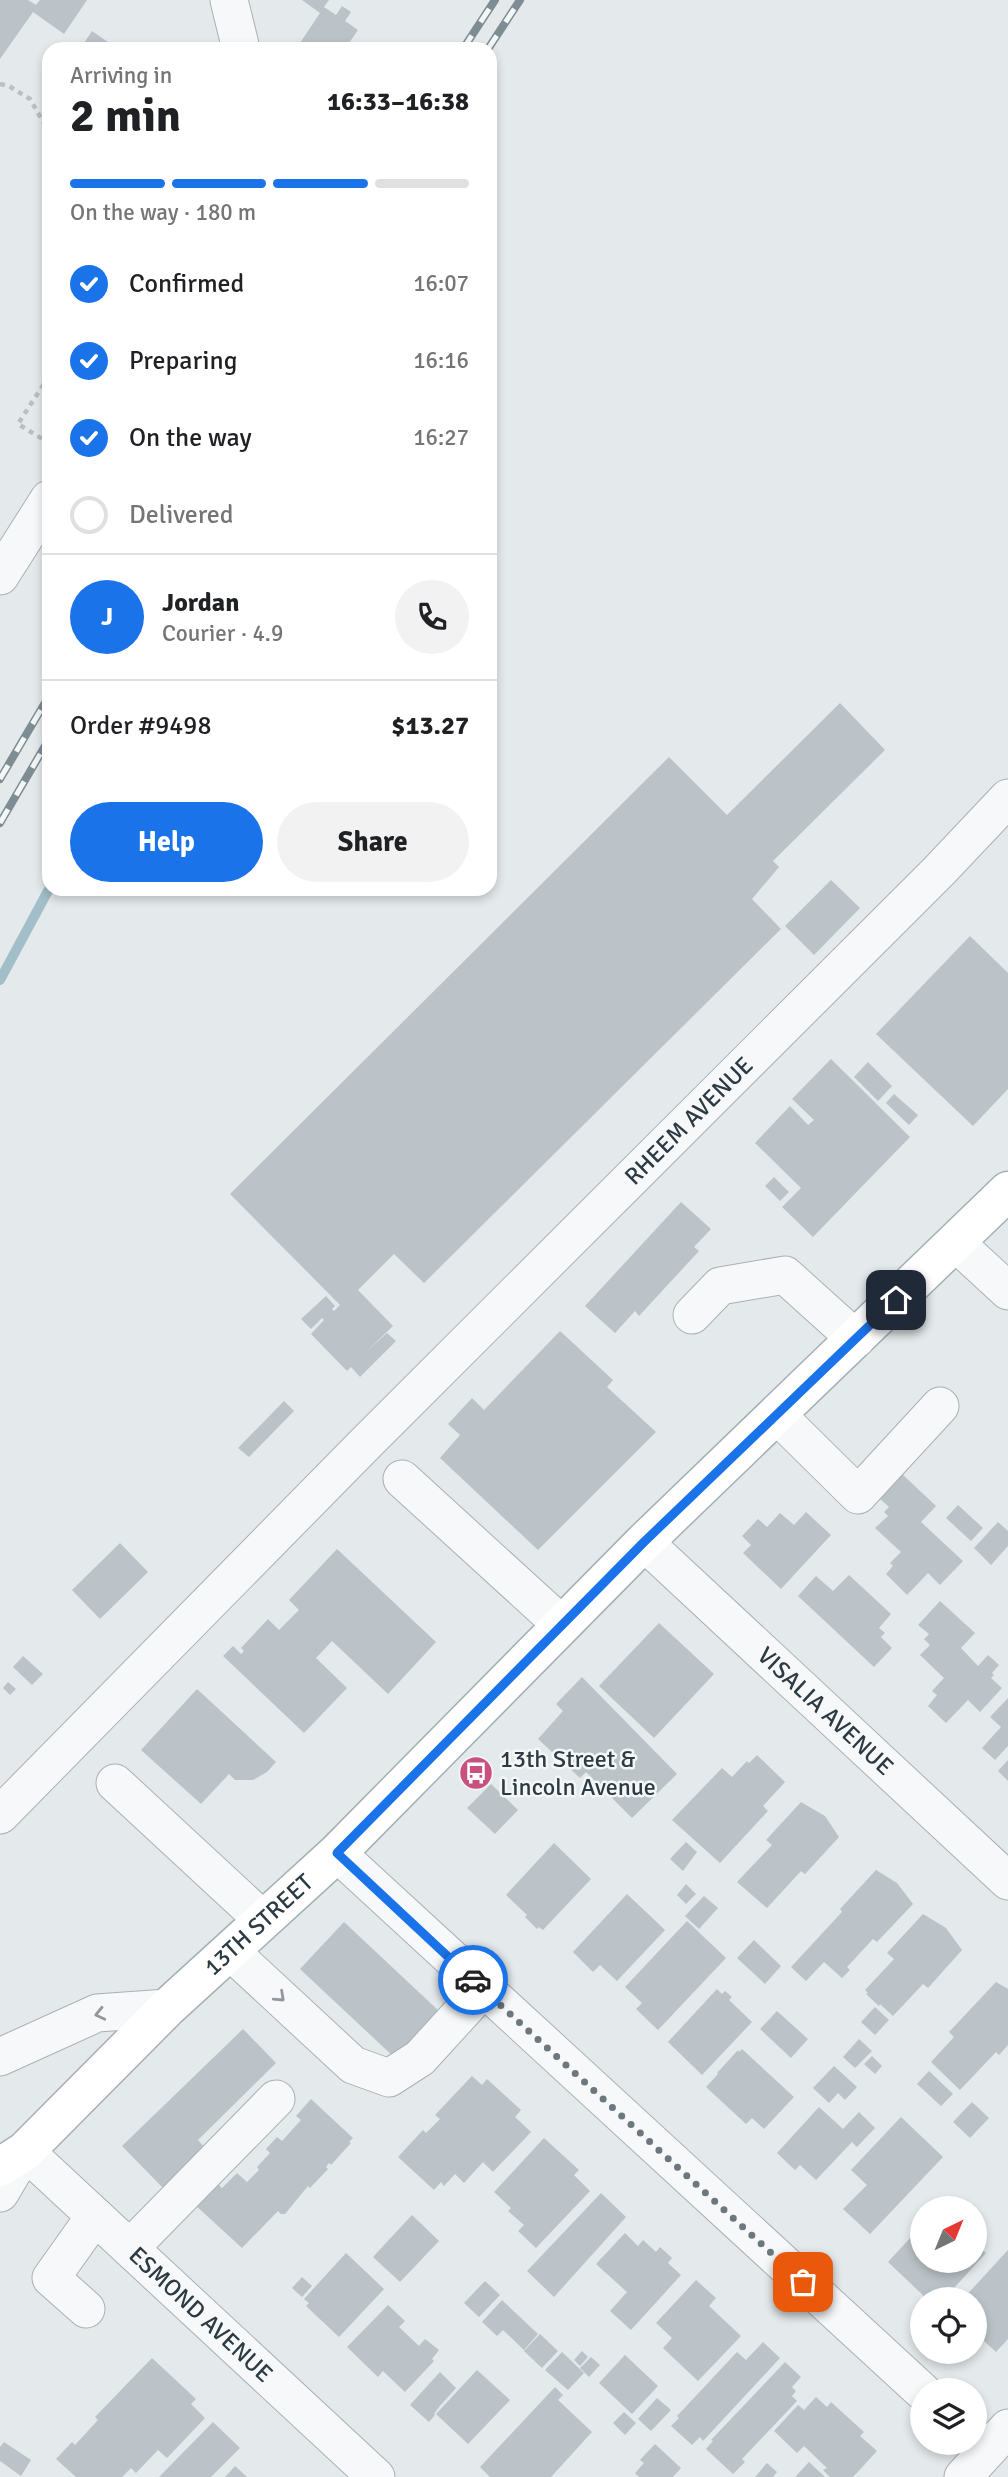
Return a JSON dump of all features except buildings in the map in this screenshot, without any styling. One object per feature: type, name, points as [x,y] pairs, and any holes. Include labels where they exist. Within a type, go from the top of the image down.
[{"type":"main road","name":"13TH STREET","points":[[12,2159],[167,2008],[337,1853],[644,1542],[1008,1192]]},
{"type":"street","points":[[229,0],[239,42]]},
{"type":"street","points":[[0,576],[42,510]]},
{"type":"street","name":"RHEEM AVENUE","points":[[0,1815],[367,1442],[939,871],[1008,798]]},
{"type":"street","points":[[956,1242],[1008,1291]]},
{"type":"street","points":[[692,1315],[720,1286],[785,1275],[856,1339]]},
{"type":"street","points":[[777,1415],[858,1495],[940,1406]]},
{"type":"street","points":[[402,1479],[562,1625]]},
{"type":"street","name":"VISALIA AVENUE","points":[[644,1542],[1008,1881]]},
{"type":"street","points":[[115,1783],[263,1920]]},
{"type":"street","points":[[337,1853],[910,2380]]},
{"type":"street","points":[[230,1951],[354,2065],[389,2078],[421,2058],[483,1989]]},
{"type":"street","points":[[0,2057],[97,2013],[167,2008]]},
{"type":"street","points":[[130,2248],[276,2099]]},
{"type":"street","name":"13TH STREET","points":[[0,2193],[12,2159]]},
{"type":"street","name":"ESMOND AVENUE","points":[[12,2159],[95,2216],[376,2477]]},
{"type":"street","points":[[86,2309],[51,2278],[95,2216]]},
{"type":"street","points":[[963,2477],[995,2447]]},
{"type":"path","points":[[0,84],[9,86],[30,99],[42,120]]},
{"type":"path","points":[[42,387],[18,424],[42,439]]},
{"type":"waterway","points":[[0,980],[45,896]]},
{"type":"railway","points":[[468,42],[495,0]]},
{"type":"railway","points":[[493,42],[520,0]]},
{"type":"railway","points":[[0,779],[42,708]]},
{"type":"railway","points":[[0,823],[42,751]]},
{"type":"way so far","points":[[473,1980],[803,2282]]},
{"type":"place","name":"13th Street & Lincoln Avenue","points":[[476,1773]]},
{"type":"route","points":[[473,1980],[337,1853],[644,1542],[896,1300]]}]
